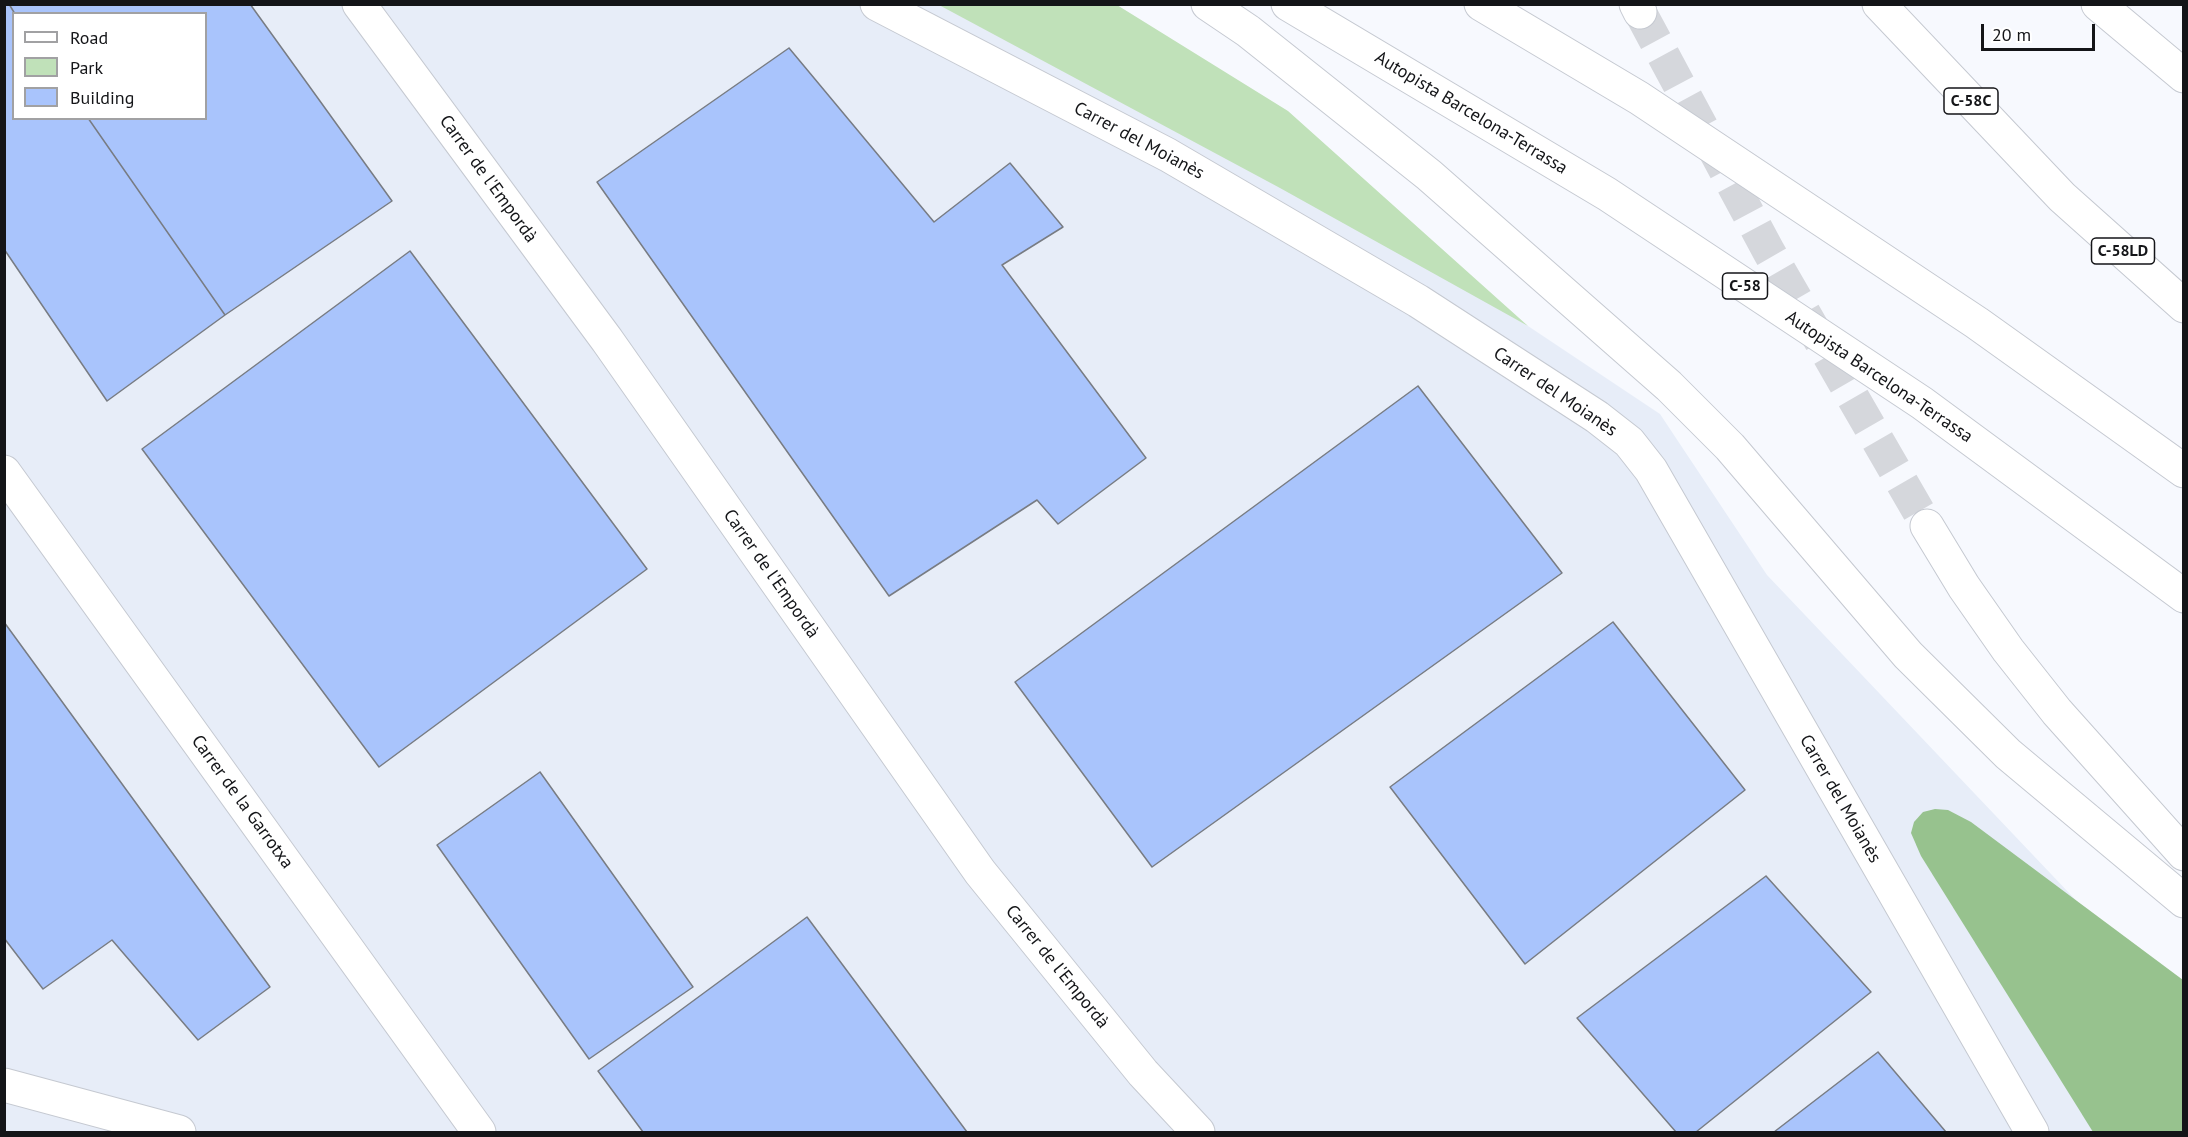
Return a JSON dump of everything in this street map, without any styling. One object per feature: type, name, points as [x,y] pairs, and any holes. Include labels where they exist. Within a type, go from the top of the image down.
[{"type":"main road","name":"Carrer de l'Empordà","points":[[359,4],[607,340],[980,872],[1143,1073],[1198,1132]]},
{"type":"main road","name":"Carrer del Moianès","points":[[877,4],[1178,160],[1418,301],[1597,417],[1629,442],[1651,470],[2032,1132]]},
{"type":"main road","points":[[1208,4],[1248,30],[1429,175],[1669,386],[1730,447],[1908,655],[2008,754],[2184,901]]},
{"type":"main road","name":"Autopista Barcelona-Terrassa","points":[[1288,4],[1607,194],[1922,403],[2184,596]]},
{"type":"main road","points":[[1481,4],[1639,98],[1977,323],[2184,471]]},
{"type":"main road","name":"C-58C","points":[[1879,4],[2062,196]]},
{"type":"main road","points":[[2098,4],[2184,76]]},
{"type":"main road","name":"C-58LD","points":[[2062,196],[2184,306]]},
{"type":"main road","name":"Carrer de la Garrotxa","points":[[4,472],[479,1132]]},
{"type":"main road","points":[[1927,526],[1964,587],[2008,650],[2057,712],[2184,854]]},
{"type":"main road","points":[[4,1085],[179,1132]]},
{"type":"shaded area","points":[[5,4],[1005,5],[1405,244],[1660,414],[1767,575],[2146,974],[2184,1070],[2183,1132],[5,1132]]},
{"type":"green space","points":[[939,5],[1117,5],[1288,111],[1528,326],[1280,188]]},
{"type":"green space","points":[[1935,809],[1948,810],[1971,822],[2183,980],[2183,1132],[2093,1132],[1921,856],[1911,833],[1914,822],[1923,812]]},
{"type":"building","points":[[4,4],[9,4],[14,12],[12,120],[89,120],[225,315],[107,401],[4,249]]},
{"type":"building","points":[[9,4],[250,4],[392,201],[225,315],[89,120],[207,120],[207,12],[14,12]]},
{"type":"building","points":[[789,48],[934,222],[1010,163],[1063,227],[1002,265],[1146,458],[1058,524],[1037,500],[889,596],[597,182]]},
{"type":"building","points":[[410,251],[647,569],[379,767],[142,449]]},
{"type":"building","points":[[1418,386],[1562,573],[1152,867],[1015,682]]},
{"type":"building","points":[[4,622],[270,987],[198,1040],[112,940],[43,989],[4,938]]},
{"type":"building","points":[[1613,622],[1745,790],[1525,964],[1390,787]]},
{"type":"building","points":[[540,772],[693,987],[589,1059],[437,845]]},
{"type":"building","points":[[1766,876],[1871,992],[1696,1132],[1676,1132],[1577,1018]]},
{"type":"building","points":[[807,917],[967,1132],[643,1132],[598,1071]]},
{"type":"building","points":[[1878,1052],[1946,1132],[1774,1132]]},
{"type":"tunnel","points":[[1640,12],[1769,252],[1927,526]]}]
